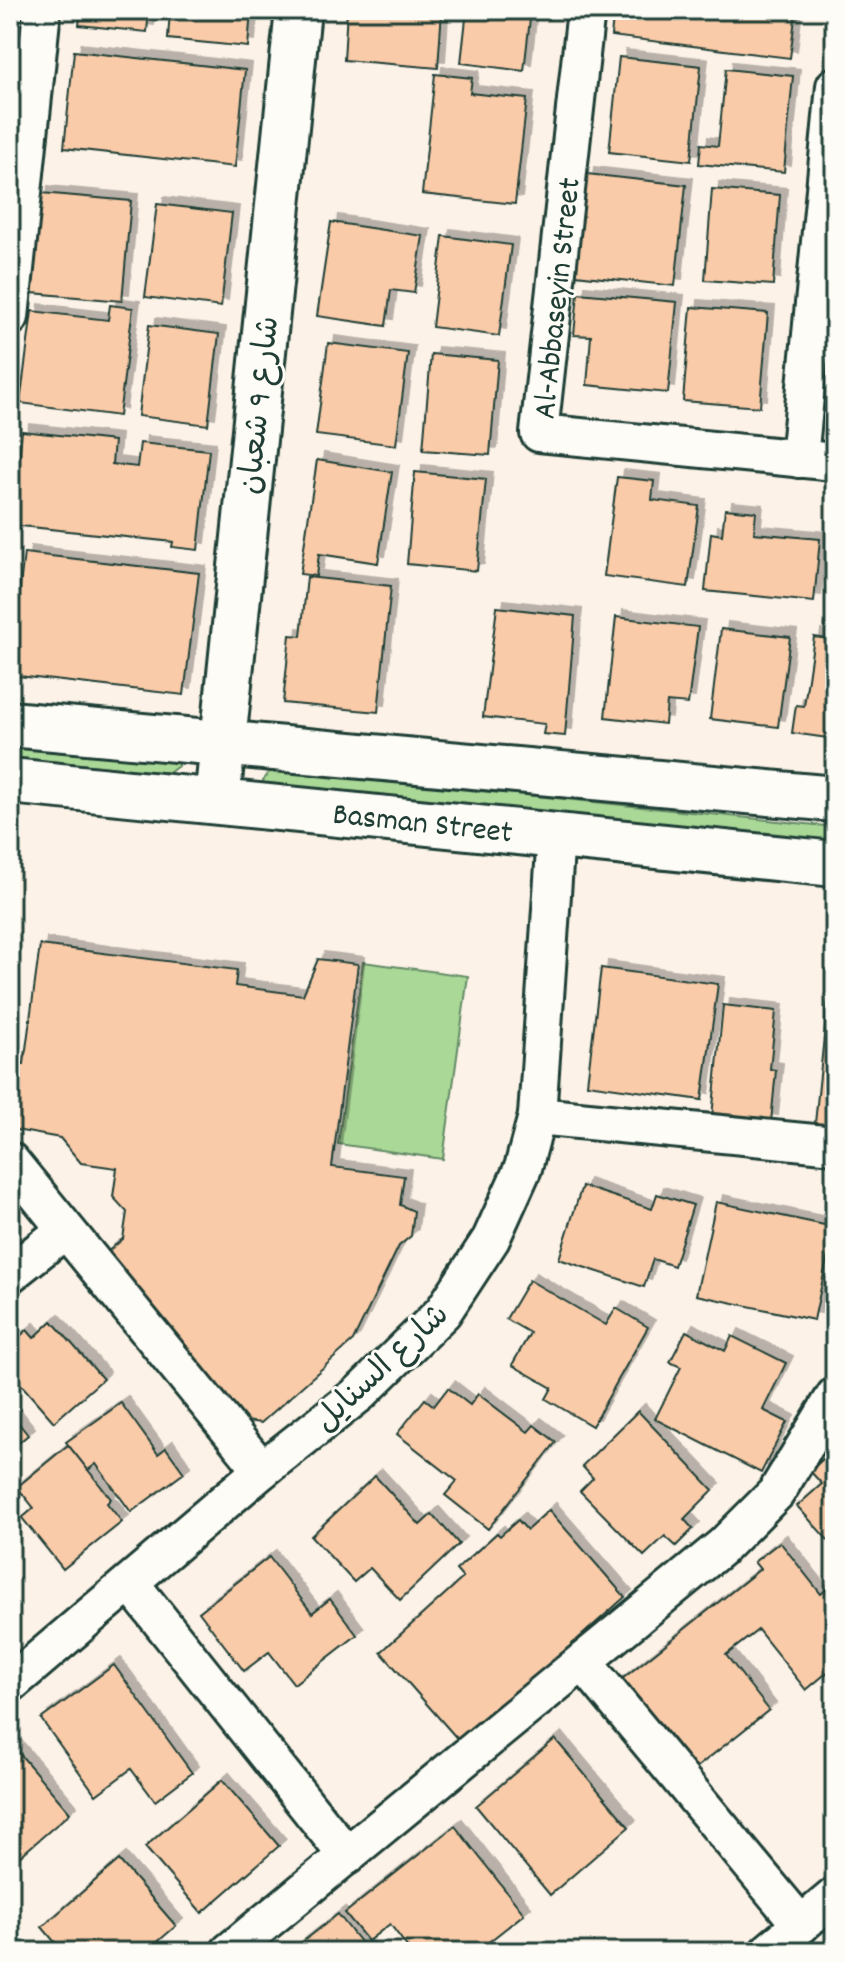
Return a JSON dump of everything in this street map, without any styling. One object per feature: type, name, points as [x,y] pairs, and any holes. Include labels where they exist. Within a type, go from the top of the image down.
[{"type":"main road","name":"شارع 9 شعبان","points":[[217,801],[298,10]]},
{"type":"main road","name":"Basman Street","points":[[10,724],[835,799]]},
{"type":"main road","name":"Basman Street","points":[[10,781],[835,864]]},
{"type":"street","points":[[10,317],[42,10]]},
{"type":"street","name":"Al-Abbaseyin Street","points":[[586,10],[539,433],[835,462]]},
{"type":"street","points":[[799,459],[835,86]]},
{"type":"street","name":"شارع السنايل","points":[[10,1684],[262,1470],[360,1393],[443,1312],[491,1239],[523,1168],[537,1116],[556,835]]},
{"type":"street","points":[[537,1116],[835,1145]]},
{"type":"street","points":[[10,1161],[262,1470]]},
{"type":"street","points":[[10,1274],[64,1231]]},
{"type":"street","points":[[229,1952],[723,1546],[776,1493],[835,1396]]},
{"type":"street","points":[[131,1584],[347,1856]]},
{"type":"street","points":[[584,1663],[801,1925]]},
{"type":"street","points":[[768,1952],[835,1896]]},
{"type":"green space","points":[[10,740],[177,760],[178,766],[170,772],[161,772],[10,757]]},
{"type":"green space","points":[[269,772],[303,772],[835,827],[835,846],[267,788],[261,784]]},
{"type":"green space","points":[[363,962],[468,976],[443,1159],[338,1144]]},
{"type":"building","points":[[81,10],[149,10],[147,32],[79,25]]},
{"type":"building","points":[[170,10],[251,10],[248,47],[168,39]]},
{"type":"building","points":[[347,10],[442,10],[438,68],[344,60]]},
{"type":"building","points":[[467,10],[531,10],[524,71],[461,63]]},
{"type":"building","points":[[614,10],[796,10],[790,58],[611,36]]},
{"type":"building","points":[[74,51],[245,70],[235,167],[64,148]]},
{"type":"building","points":[[619,57],[701,66],[691,161],[609,152]]},
{"type":"building","points":[[726,69],[793,76],[784,172],[699,164],[701,144],[718,146]]},
{"type":"building","points":[[435,74],[472,78],[470,93],[527,99],[515,204],[422,194]]},
{"type":"building","points":[[587,174],[686,185],[675,286],[576,275]]},
{"type":"building","points":[[712,189],[780,195],[773,285],[705,280]]},
{"type":"building","points":[[41,193],[131,201],[122,301],[32,293]]},
{"type":"building","points":[[157,204],[232,213],[221,307],[145,297]]},
{"type":"building","points":[[331,222],[423,236],[414,293],[391,290],[386,326],[317,316]]},
{"type":"building","points":[[443,236],[511,245],[499,336],[432,327]]},
{"type":"building","points":[[578,293],[677,302],[668,393],[587,385],[591,336],[574,335]]},
{"type":"building","points":[[110,305],[133,308],[119,416],[20,403],[32,311],[108,320]]},
{"type":"building","points":[[691,307],[768,313],[760,407],[683,401]]},
{"type":"building","points":[[149,325],[219,334],[208,425],[138,416]]},
{"type":"building","points":[[328,343],[408,353],[396,445],[316,435]]},
{"type":"building","points":[[431,354],[498,360],[490,455],[423,450]]},
{"type":"building","points":[[22,431],[114,441],[112,464],[137,467],[140,443],[209,450],[198,550],[172,547],[173,542],[12,525]]},
{"type":"building","points":[[317,460],[392,472],[378,563],[319,554],[316,576],[300,574]]},
{"type":"building","points":[[415,472],[486,479],[477,571],[407,564]]},
{"type":"building","points":[[617,477],[654,481],[652,500],[699,506],[688,587],[604,576]]},
{"type":"building","points":[[725,509],[756,512],[754,533],[820,539],[814,602],[705,591],[711,533],[722,535]]},
{"type":"building","points":[[833,544],[835,603],[828,603]]},
{"type":"building","points":[[24,553],[199,573],[184,695],[10,675],[10,609],[17,610]]},
{"type":"building","points":[[307,577],[391,586],[378,712],[283,703],[290,635],[301,636]]},
{"type":"building","points":[[497,607],[575,616],[565,736],[543,734],[545,724],[483,717]]},
{"type":"building","points":[[616,617],[698,627],[688,704],[667,702],[665,724],[605,717]]},
{"type":"building","points":[[721,629],[790,637],[778,727],[710,719]]},
{"type":"building","points":[[814,637],[835,640],[835,739],[792,733],[796,705],[804,706]]},
{"type":"building","points":[[40,945],[237,970],[235,986],[303,995],[318,959],[358,964],[332,1167],[404,1176],[400,1205],[414,1211],[411,1236],[399,1246],[353,1341],[261,1423],[222,1418],[104,1277],[107,1252],[123,1239],[127,1212],[113,1197],[117,1168],[81,1163],[60,1138],[10,1129],[10,1062],[24,1064]]},
{"type":"building","points":[[601,968],[718,984],[702,1100],[587,1084]]},
{"type":"building","points":[[830,979],[835,979],[835,1136],[814,1133]]},
{"type":"building","points":[[723,1005],[776,1011],[770,1069],[776,1070],[771,1122],[712,1117]]},
{"type":"building","points":[[582,1186],[652,1209],[657,1194],[693,1205],[674,1266],[653,1259],[644,1287],[559,1259]]},
{"type":"building","points":[[716,1202],[834,1227],[814,1320],[696,1295]]},
{"type":"building","points":[[529,1280],[606,1325],[616,1308],[648,1327],[592,1426],[546,1399],[552,1388],[512,1365],[530,1333],[506,1319]]},
{"type":"building","points":[[52,1321],[103,1379],[54,1422],[10,1372],[10,1345],[27,1330],[34,1338]]},
{"type":"building","points":[[686,1331],[725,1351],[732,1336],[786,1363],[763,1410],[787,1422],[761,1473],[655,1419],[681,1367],[670,1362]]},
{"type":"building","points":[[448,1388],[470,1405],[478,1394],[528,1432],[534,1425],[556,1442],[488,1529],[445,1495],[457,1481],[397,1434],[425,1399],[434,1406]]},
{"type":"building","points":[[121,1403],[158,1454],[166,1448],[184,1473],[131,1512],[96,1464],[88,1470],[66,1442]]},
{"type":"building","points":[[638,1411],[713,1490],[684,1519],[693,1529],[676,1546],[665,1536],[644,1556],[580,1491],[593,1478],[582,1466]]},
{"type":"building","points":[[10,1412],[28,1435],[10,1450]]},
{"type":"building","points":[[68,1445],[111,1499],[107,1503],[122,1522],[63,1569],[22,1518],[34,1508],[17,1487]]},
{"type":"building","points":[[835,1448],[835,1548],[797,1506],[822,1484],[810,1471]]},
{"type":"building","points":[[375,1476],[420,1525],[432,1514],[459,1544],[400,1600],[370,1568],[354,1582],[311,1536]]},
{"type":"building","points":[[549,1510],[625,1597],[461,1743],[381,1652],[463,1578],[456,1570],[497,1533],[500,1536],[518,1520],[527,1530]]},
{"type":"building","points":[[780,1542],[821,1594],[835,1582],[835,1666],[806,1690],[758,1630],[726,1655],[769,1710],[696,1768],[661,1724],[648,1733],[612,1687],[760,1569],[754,1562]]},
{"type":"building","points":[[269,1557],[312,1613],[330,1599],[357,1635],[294,1684],[269,1652],[244,1671],[199,1612]]},
{"type":"building","points":[[114,1665],[192,1773],[155,1801],[131,1769],[96,1795],[41,1719]]},
{"type":"building","points":[[555,1739],[629,1827],[550,1895],[476,1806]]},
{"type":"building","points":[[14,1747],[70,1813],[10,1865],[10,1751]]},
{"type":"building","points":[[222,1780],[279,1846],[202,1913],[145,1847]]},
{"type":"building","points":[[455,1826],[524,1914],[476,1952],[411,1952],[390,1924],[368,1941],[345,1913]]},
{"type":"building","points":[[119,1860],[176,1926],[146,1952],[63,1952],[42,1927]]},
{"type":"building","points":[[338,1914],[368,1952],[290,1952]]}]
